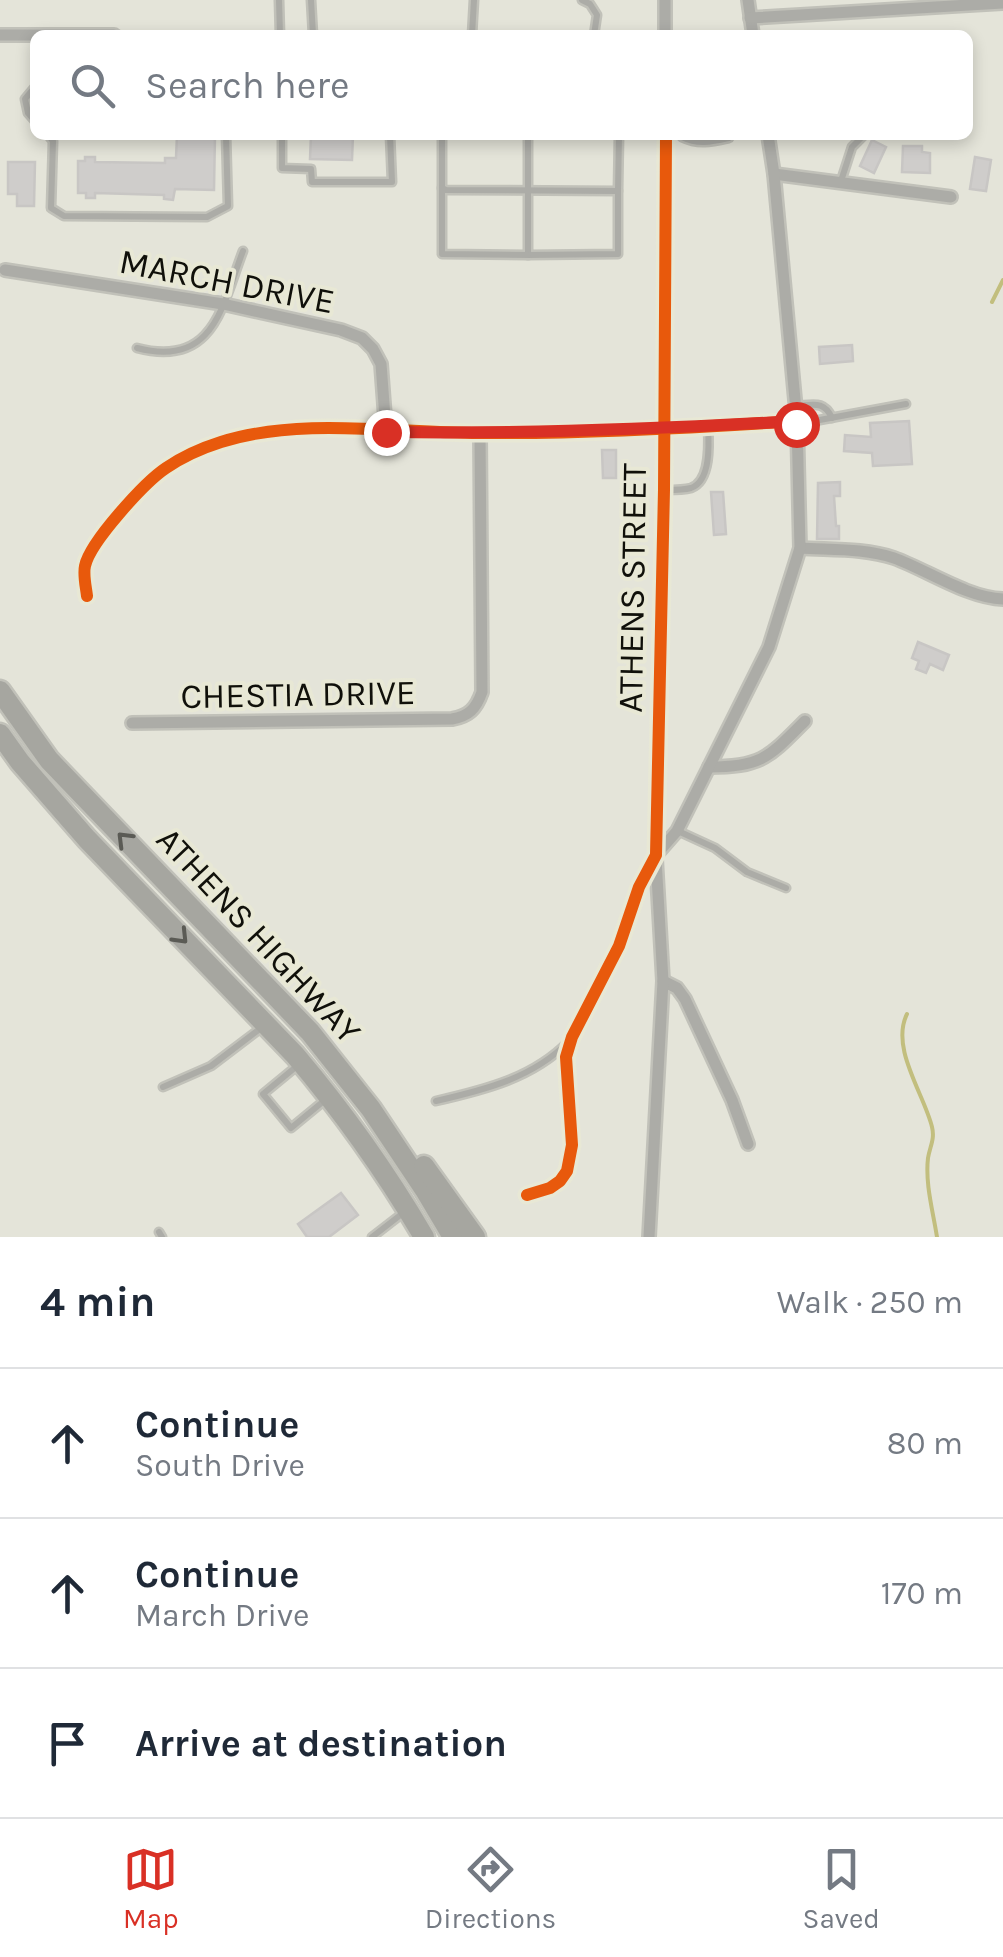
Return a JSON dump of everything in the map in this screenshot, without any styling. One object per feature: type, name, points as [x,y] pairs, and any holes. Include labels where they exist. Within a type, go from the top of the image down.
[{"type":"highway","name":"ATHENS HIGHWAY","points":[[0,690],[49,760],[310,1032],[394,1143],[452,1237]]},
{"type":"highway","name":"ATHENS HIGHWAY","points":[[0,734],[87,839],[302,1062],[370,1150],[424,1237]]},
{"type":"highway","points":[[343,1072],[377,1101],[475,1237]]},
{"type":"street","points":[[665,30],[666,0]]},
{"type":"street","points":[[748,0],[752,30]]},
{"type":"street","points":[[750,18],[1003,3]]},
{"type":"street","points":[[0,35],[30,35]]},
{"type":"street","name":"ATHENS STREET","points":[[572,1037],[619,946],[656,854],[666,140]]},
{"type":"street","points":[[649,1237],[663,982],[656,854],[677,831],[769,647],[800,548],[795,406],[769,140]]},
{"type":"street","points":[[774,174],[951,196]]},
{"type":"street","name":"MARCH DRIVE","points":[[5,270],[223,304],[362,338],[374,349],[381,364],[386,432]]},
{"type":"street","points":[[87,596],[84,570],[91,550],[164,469],[220,442],[252,434],[347,428],[480,434],[796,423]]},
{"type":"street","name":"CHESTIA DRIVE","points":[[132,723],[465,717],[477,706],[482,692],[480,434]]},
{"type":"street","points":[[800,548],[890,556],[964,588],[1003,599]]},
{"type":"street","points":[[710,767],[740,767],[760,761],[805,721]]},
{"type":"street","points":[[663,982],[677,988],[702,1030],[748,1144]]},
{"type":"street","points":[[527,1194],[550,1188],[567,1171],[572,1145],[566,1057],[572,1037]]},
{"type":"lane","points":[[280,0],[280,30]]},
{"type":"lane","points":[[311,0],[313,30]]},
{"type":"lane","points":[[472,30],[474,0]]},
{"type":"lane","points":[[582,0],[597,14],[595,30]]},
{"type":"lane","points":[[30,93],[25,99],[30,115]]},
{"type":"lane","points":[[52,140],[51,208],[64,216],[207,217],[228,206],[226,140]]},
{"type":"lane","points":[[282,140],[282,168],[311,169],[312,182],[392,182],[390,140]]},
{"type":"lane","points":[[442,140],[442,254],[528,255],[618,254],[619,140]]},
{"type":"lane","points":[[528,140],[528,255]]},
{"type":"lane","points":[[688,140],[719,140]]},
{"type":"lane","points":[[840,182],[852,147],[859,140]]},
{"type":"lane","points":[[442,188],[618,191]]},
{"type":"lane","points":[[138,348],[159,354],[196,344],[216,323],[243,251]]},
{"type":"lane","points":[[795,406],[820,404],[832,418]]},
{"type":"lane","points":[[796,423],[906,404]]},
{"type":"lane","points":[[664,490],[692,488],[698,483],[709,457],[708,426]]},
{"type":"lane","points":[[677,831],[715,848],[747,872],[786,888]]},
{"type":"lane","points":[[163,1086],[211,1066],[266,1024]]},
{"type":"lane","points":[[436,1101],[499,1084],[535,1068],[572,1037]]},
{"type":"lane","points":[[302,1062],[263,1094],[291,1128],[330,1096]]},
{"type":"lane","points":[[372,1237],[408,1209]]},
{"type":"building","points":[[177,140],[215,140],[214,190],[175,189],[173,200],[164,199],[164,195],[95,193],[95,198],[86,198],[86,193],[78,193],[78,161],[85,161],[85,157],[95,157],[95,162],[165,163],[165,158],[176,158]]},
{"type":"building","points":[[311,140],[353,140],[352,160],[310,159]]},
{"type":"building","points":[[872,140],[886,147],[874,173],[860,166]]},
{"type":"building","points":[[903,146],[922,146],[922,152],[930,153],[930,173],[902,172]]},
{"type":"building","points":[[975,157],[991,160],[986,191],[970,189]]},
{"type":"building","points":[[8,162],[35,162],[34,206],[17,206],[17,194],[8,194]]},
{"type":"building","points":[[852,345],[853,361],[820,364],[819,347]]},
{"type":"building","points":[[909,421],[912,464],[873,466],[872,453],[844,451],[845,435],[871,437],[870,423]]},
{"type":"building","points":[[602,450],[616,450],[616,478],[603,478]]},
{"type":"building","points":[[840,482],[840,496],[834,496],[839,539],[817,539],[818,483]]},
{"type":"building","points":[[711,492],[723,492],[726,534],[714,535]]},
{"type":"building","points":[[918,642],[949,655],[943,670],[930,664],[926,673],[916,669],[919,661],[912,658]]},
{"type":"building","points":[[341,1193],[358,1215],[329,1237],[307,1237],[298,1224]]},
{"type":"waterway","points":[[992,302],[1003,280]]},
{"type":"waterway","points":[[907,1014],[903,1027],[905,1056],[933,1131],[928,1178],[937,1237]]},
{"type":"cycle path","points":[[527,1195],[550,1188],[567,1171],[572,1145],[566,1057],[572,1037],[619,946],[639,887],[656,855],[666,140]]},
{"type":"cycle path","points":[[87,596],[84,570],[89,555],[107,528],[145,486],[192,453],[251,434],[315,428],[558,433],[797,421]]},
{"type":"route","points":[[386,432],[480,434],[796,424]]}]
